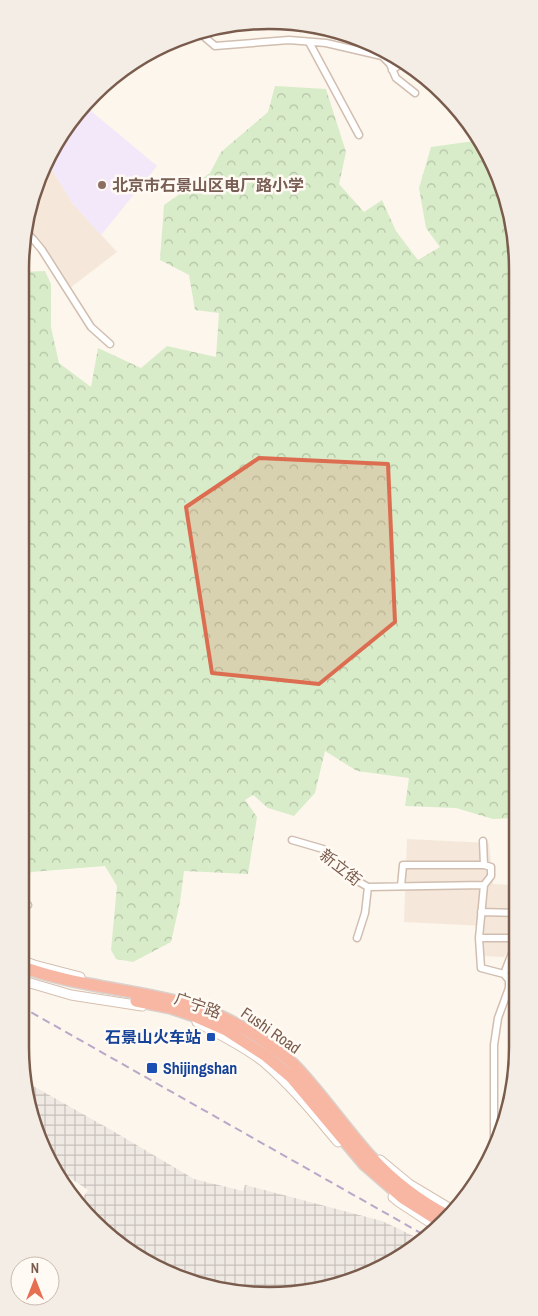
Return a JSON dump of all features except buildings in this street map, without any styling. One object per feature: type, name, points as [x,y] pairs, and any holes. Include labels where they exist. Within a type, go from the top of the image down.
[{"type":"highway","name":"Fushi Road","points":[[29,969],[73,981],[194,1006],[230,1021],[270,1046],[297,1067],[371,1157],[406,1190],[443,1213]]},
{"type":"highway","name":"Fushi Road","points":[[29,976],[73,988],[171,1008],[226,1030],[266,1056],[291,1077],[364,1164],[403,1198],[437,1219]]},
{"type":"street","points":[[205,38],[215,46],[289,40],[326,43],[376,55]]},
{"type":"street","points":[[309,42],[359,135]]},
{"type":"street","points":[[385,59],[390,64],[396,78],[415,93]]},
{"type":"street","points":[[392,70],[397,66]]},
{"type":"street","points":[[31,237],[42,250],[92,328],[110,344]]},
{"type":"street","name":"新立街","points":[[292,840],[323,849],[345,874],[368,887],[365,913],[357,938]]},
{"type":"street","points":[[483,841],[484,865]]},
{"type":"street","points":[[401,886],[403,865],[484,865],[491,867],[491,876],[484,885],[479,938],[481,968],[504,974],[509,980]]},
{"type":"street","points":[[368,887],[484,885]]},
{"type":"street","points":[[482,912],[509,913]]},
{"type":"street","points":[[479,938],[509,938]]},
{"type":"street","points":[[504,974],[509,960]]},
{"type":"street","name":"广宁路","points":[[29,963],[74,976],[196,1002],[232,1017],[272,1042],[299,1063],[373,1153],[409,1184],[448,1207]]},
{"type":"street","name":"广宁路","points":[[29,982],[71,994],[174,1013],[225,1037],[263,1061],[289,1085],[362,1169],[399,1202],[432,1223]]},
{"type":"street","points":[[494,1130],[494,1045],[498,1018],[509,988]]},
{"type":"highlighted area","points":[[259,458],[388,464],[395,622],[319,684],[212,673],[186,507]]},
{"type":"shaded area","name":"北京市石景山区电厂路小学","points":[[89,110],[157,166],[101,235],[73,204],[51,168],[69,136]]},
{"type":"shaded area","points":[[51,168],[73,204],[117,252],[70,288],[32,233],[33,222]]},
{"type":"shaded area","points":[[407,839],[489,843],[493,884],[509,885],[509,949],[504,957],[481,956],[483,926],[404,922]]},
{"type":"shaded area","points":[[32,1085],[194,1179],[243,1191],[245,1185],[382,1221],[416,1237],[389,1255],[361,1269],[316,1283],[285,1287],[253,1287],[222,1283],[177,1269],[149,1255],[123,1238],[99,1217],[82,1198],[88,1190],[66,1175],[61,1167],[47,1139],[37,1109]]},
{"type":"green space","points":[[275,86],[326,89],[346,152],[339,184],[364,212],[382,200],[396,231],[418,260],[440,247],[426,228],[419,188],[431,147],[472,141],[491,177],[505,222],[509,253],[509,818],[493,819],[456,808],[405,806],[409,778],[357,771],[325,751],[315,793],[294,816],[268,808],[253,795],[245,800],[257,817],[248,874],[184,871],[180,902],[171,942],[133,962],[116,959],[111,950],[117,886],[105,866],[31,872],[29,876],[29,272],[45,271],[51,284],[51,327],[59,363],[91,387],[98,348],[141,368],[167,346],[216,357],[219,313],[195,310],[189,275],[160,260],[164,205],[210,173],[221,152],[268,112]]},
{"type":"railway","points":[[29,1011],[421,1233]]},
{"type":"place","name":"北京市石景山区电厂路小学","points":[[102,185]]},
{"type":"place","name":"石景山火车站","points":[[211,1037]]},
{"type":"place","name":"Shijingshan","points":[[152,1068]]}]
